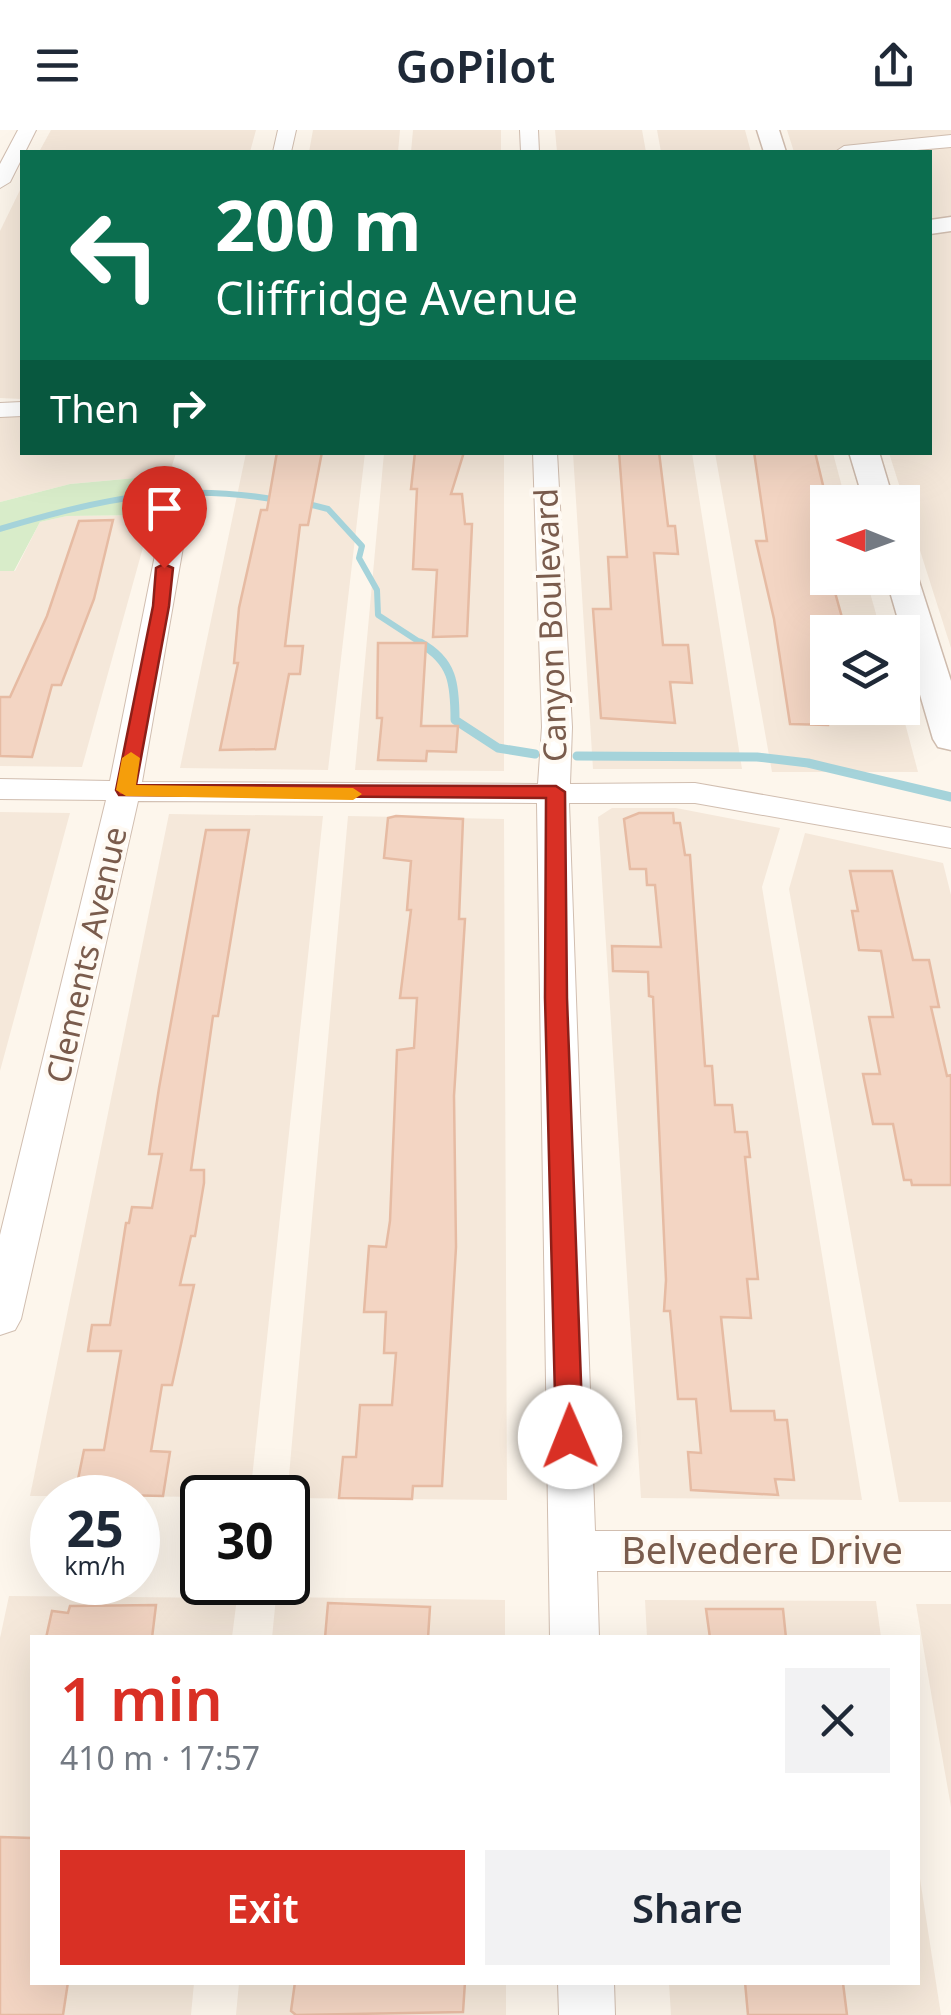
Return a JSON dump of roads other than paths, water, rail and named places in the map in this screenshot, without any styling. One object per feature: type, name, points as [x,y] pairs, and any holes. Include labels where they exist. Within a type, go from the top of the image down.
[{"type":"street","points":[[0,182],[27,130]]},
{"type":"street","points":[[863,150],[951,141]]},
{"type":"street","name":"Canyon Boulevard","points":[[545,455],[575,1635]]},
{"type":"street","points":[[865,455],[874,485]]},
{"type":"street","name":"Clements Avenue","points":[[0,1319],[126,790],[173,530]]},
{"type":"street","points":[[909,595],[940,667],[951,739]]},
{"type":"street","points":[[0,789],[696,793],[951,838]]},
{"type":"street","name":"Belvedere Drive","points":[[572,1551],[951,1551]]},
{"type":"street","points":[[586,1985],[588,2015]]},
{"type":"waterway","points":[[0,529],[71,509],[140,496],[209,493],[283,501]]},
{"type":"waterway","points":[[300,502],[328,509],[362,546],[359,558],[377,590],[378,615],[424,645]]},
{"type":"waterway","points":[[420,643],[446,666],[454,695],[455,720],[498,748],[535,754]]},
{"type":"waterway","points":[[577,756],[757,757],[808,763],[951,797]]}]
